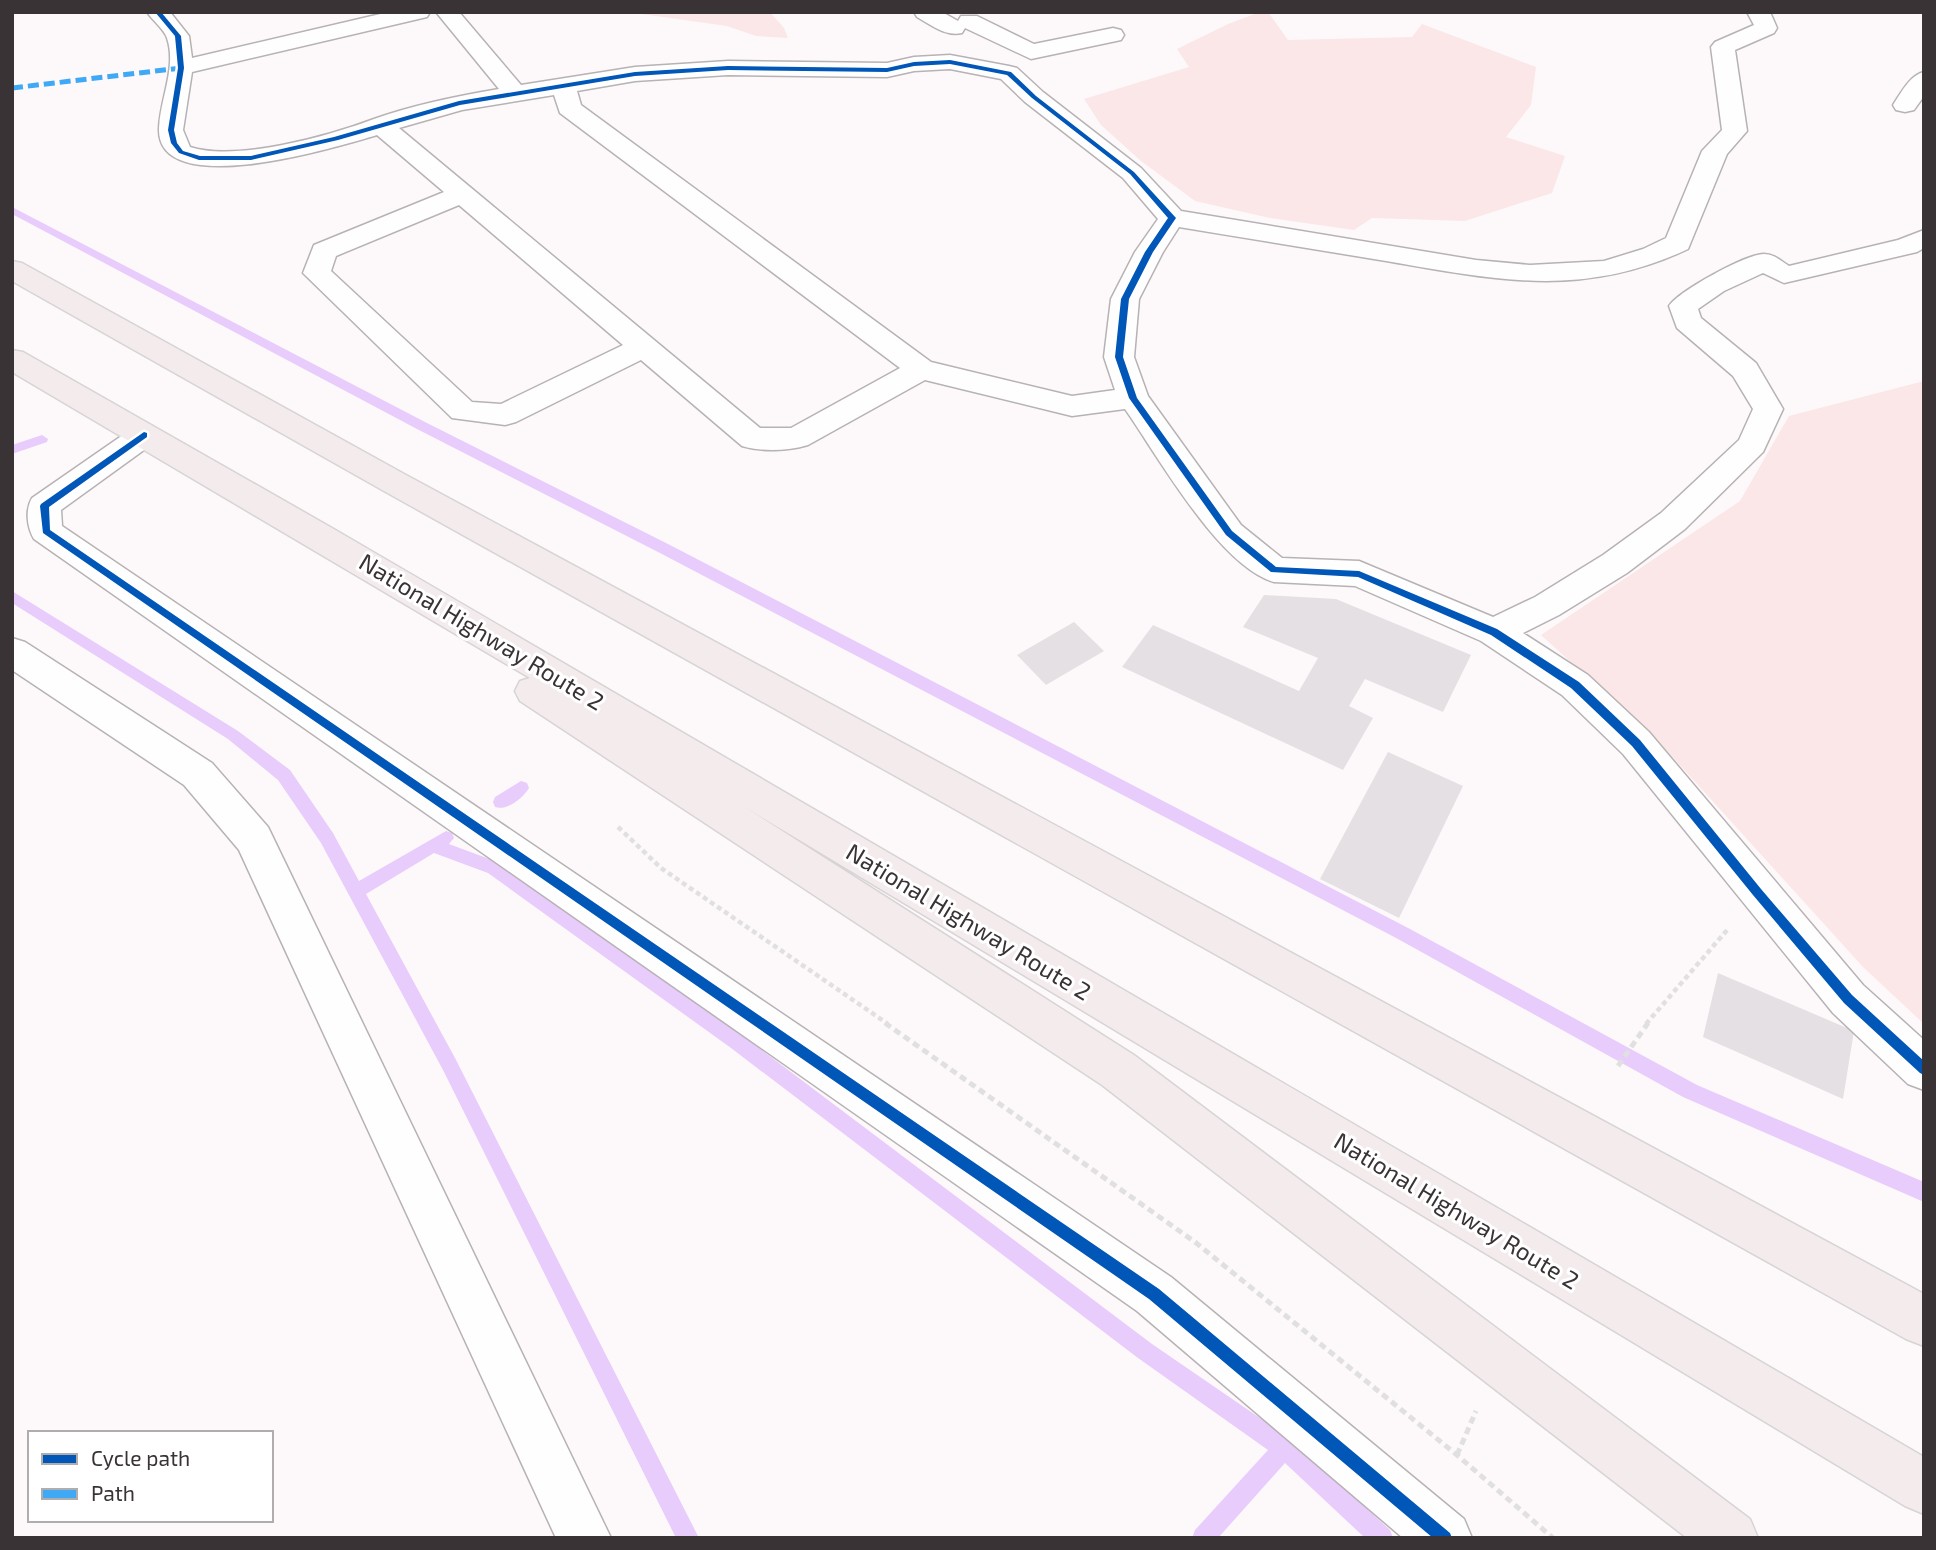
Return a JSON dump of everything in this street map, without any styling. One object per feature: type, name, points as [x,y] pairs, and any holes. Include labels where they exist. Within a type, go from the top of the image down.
[{"type":"highway","points":[[12,269],[395,484],[1924,1321]]},
{"type":"highway","name":"National Highway Route 2","points":[[12,359],[320,536],[1924,1487]]},
{"type":"highway","points":[[320,536],[517,681],[1118,1070],[1731,1538]]},
{"type":"street","points":[[158,12],[178,36],[181,68],[170,130],[174,143],[181,152],[198,158],[251,158],[336,139],[459,103],[514,92],[670,71],[728,68],[887,70],[982,15],[1005,12]]},
{"type":"street","points":[[181,68],[419,12]]},
{"type":"street","points":[[447,12],[514,92]]},
{"type":"street","points":[[925,12],[950,62],[1009,73],[1034,97],[1132,173],[1172,218],[1476,268],[1525,274],[1568,275],[1614,270],[1650,258],[1678,243],[1715,151],[1735,131],[1723,47],[1766,28],[1765,19],[1758,12]]},
{"type":"street","points":[[938,39],[1031,52],[1113,35]]},
{"type":"street","points":[[1905,105],[1924,79]]},
{"type":"street","points":[[564,85],[569,108],[920,369],[1072,406],[1133,398]]},
{"type":"street","points":[[380,125],[753,439],[797,438],[920,369]]},
{"type":"street","points":[[461,194],[324,251],[317,273],[463,411],[505,415],[643,347]]},
{"type":"street","points":[[1172,218],[1149,252],[1125,299],[1119,357],[1133,398],[1229,533],[1274,570],[1359,574],[1494,632],[1575,685],[1636,743],[1848,999],[1924,1069]]},
{"type":"street","points":[[1682,235],[1720,261],[1765,262],[1784,275],[1907,246],[1924,238]]},
{"type":"street","points":[[1494,632],[1547,606],[1615,564],[1673,521],[1752,446],[1768,409],[1745,370],[1687,322],[1683,306],[1714,285],[1720,261]]},
{"type":"street","points":[[144,435],[44,506],[46,531],[1154,1294],[1445,1538]]},
{"type":"street","points":[[12,652],[198,774],[254,839],[584,1538]]},
{"type":"path","points":[[618,827],[661,868],[935,1057],[1195,1242],[1457,1455],[1553,1538]]},
{"type":"path","points":[[1618,1066],[1634,1040],[1757,892]]},
{"type":"path","points":[[1457,1455],[1480,1401]]},
{"type":"shaded area","points":[[627,12],[770,12],[784,28],[788,38],[756,36],[727,26]]},
{"type":"shaded area","points":[[1260,12],[1268,12],[1288,40],[1412,37],[1422,24],[1536,67],[1531,105],[1506,137],[1565,156],[1552,193],[1465,221],[1372,218],[1354,230],[1270,218],[1195,201],[1141,161],[1101,125],[1084,99],[1189,67],[1177,49]]},
{"type":"shaded area","points":[[1924,381],[1924,1024],[1863,967],[1658,741],[1541,635],[1740,501],[1789,416]]},
{"type":"building","points":[[1264,595],[1336,599],[1471,655],[1443,712],[1365,679],[1349,706],[1373,718],[1343,770],[1122,667],[1153,625],[1299,691],[1318,658],[1243,627]]},
{"type":"building","points":[[1074,622],[1104,651],[1046,685],[1017,655]]},
{"type":"building","points":[[1388,752],[1463,786],[1399,918],[1320,879]]},
{"type":"building","points":[[1718,973],[1854,1031],[1843,1099],[1703,1037]]},
{"type":"waterway","points":[[12,210],[422,426],[663,548],[1404,934],[1690,1091],[1924,1192]]},
{"type":"waterway","points":[[12,450],[42,439]]},
{"type":"waterway","points":[[12,596],[233,735],[284,775],[327,838],[449,1064],[688,1538]]},
{"type":"waterway","points":[[501,802],[521,788]]},
{"type":"waterway","points":[[356,891],[446,838]]},
{"type":"waterway","points":[[434,846],[494,868],[737,1042],[1145,1351],[1284,1448]]},
{"type":"waterway","points":[[1203,1538],[1284,1448]]},
{"type":"waterway","points":[[1284,1448],[1382,1538]]},
{"type":"marked path","points":[[12,88],[181,68]]},
{"type":"cycle path","points":[[158,12],[178,36],[181,68],[171,130],[174,143],[181,152],[199,158],[251,158],[336,139],[459,103],[635,74],[728,68],[887,70],[914,64],[950,62],[1009,73],[1034,97],[1132,173],[1172,218],[1149,252],[1125,299],[1119,357],[1133,398],[1229,533],[1274,570],[1359,574],[1494,632],[1575,685],[1636,743],[1848,999],[1924,1069]]},
{"type":"cycle path","points":[[144,435],[44,506],[46,531],[1154,1294],[1445,1538]]}]
